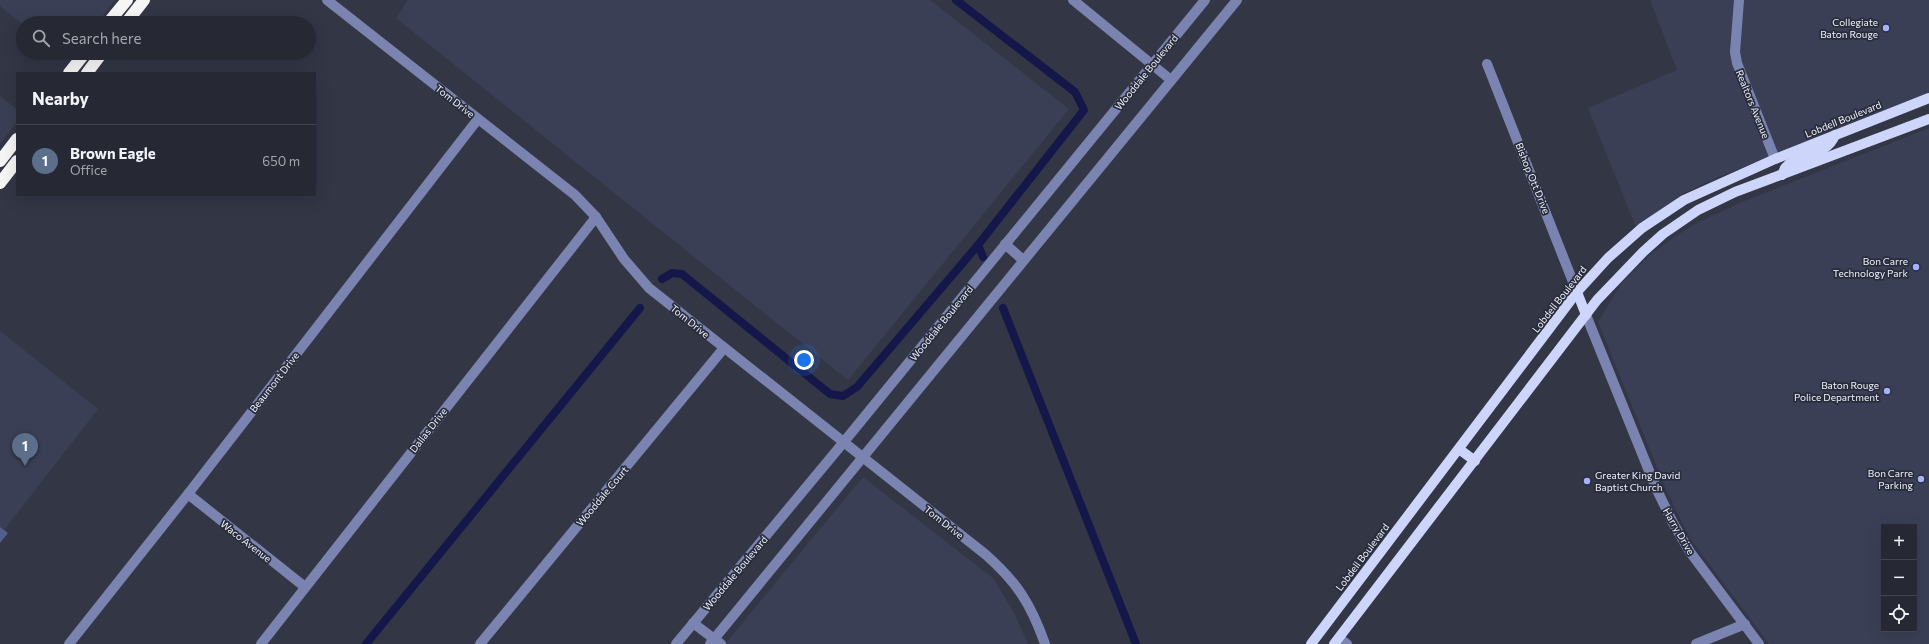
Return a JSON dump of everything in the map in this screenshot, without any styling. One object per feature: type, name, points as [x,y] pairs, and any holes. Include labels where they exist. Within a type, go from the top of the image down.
[{"type":"highway","points":[[114,16],[127,0]]},
{"type":"highway","points":[[131,16],[144,0]]},
{"type":"highway","points":[[70,72],[79,60]]},
{"type":"highway","points":[[88,72],[97,60]]},
{"type":"highway","points":[[0,161],[16,140]]},
{"type":"highway","points":[[0,183],[16,162]]},
{"type":"main road","name":"Lobdell Boulevard","points":[[1311,644],[1577,292],[1608,258],[1648,224],[1684,200],[1775,159],[1929,98]]},
{"type":"main road","points":[[1340,642],[1586,315],[1626,268],[1643,252],[1677,224],[1698,210],[1734,192],[1929,118]]},
{"type":"main road","points":[[1782,175],[1784,168],[1789,164],[1823,150],[1832,143],[1835,135]]},
{"type":"main road","points":[[1775,159],[1782,175]]},
{"type":"main road","points":[[1577,292],[1586,315]]},
{"type":"main road","points":[[1459,449],[1475,461]]},
{"type":"street","name":"Tom Drive","points":[[327,0],[575,195],[596,217],[624,259],[649,288],[843,443],[986,554],[1008,574],[1028,601],[1045,644]]},
{"type":"street","points":[[1073,0],[1171,80]]},
{"type":"street","name":"Wooddale Boulevard","points":[[676,644],[843,443],[1205,0]]},
{"type":"street","points":[[694,623],[715,642],[861,457],[1237,0]]},
{"type":"street","name":"Realtors Avenue","points":[[1739,0],[1735,52],[1737,63],[1775,159]]},
{"type":"street","name":"Bishop Ott Drive","points":[[1487,64],[1577,292]]},
{"type":"street","name":"Beaumont Drive","points":[[69,644],[188,494],[478,119]]},
{"type":"street","name":"Dallas Drive","points":[[261,644],[596,217]]},
{"type":"street","points":[[1005,244],[1023,260]]},
{"type":"street","name":"Harry Drive","points":[[1586,315],[1656,488],[1673,523],[1690,552],[1759,644]]},
{"type":"street","name":"Wooddale Court","points":[[480,644],[724,348]]},
{"type":"street","name":"Waco Avenue","points":[[188,494],[305,587]]},
{"type":"street","points":[[1696,644],[1745,624]]},
{"type":"shaded area","points":[[0,0],[115,0],[102,16],[16,16],[16,19],[0,6]]},
{"type":"shaded area","points":[[408,0],[930,0],[1069,109],[848,380],[396,18]]},
{"type":"shaded area","points":[[1650,0],[1929,0],[1929,94],[1713,179],[1681,195],[1636,227],[1588,108],[1677,70]]},
{"type":"shaded area","points":[[0,96],[16,108],[16,123],[0,144]]},
{"type":"shaded area","points":[[1929,128],[1929,644],[1769,644],[1694,544],[1684,527],[1665,487],[1598,322],[1621,284],[1652,253],[1691,226],[1737,204]]},
{"type":"shaded area","points":[[0,331],[98,409],[4,530],[0,527]]},
{"type":"shaded area","points":[[863,477],[994,579],[1015,615],[1028,644],[725,644]]},
{"type":"shaded area","points":[[0,527],[8,533],[0,543]]},
{"type":"waterway","points":[[662,279],[672,273],[682,274],[830,394],[843,396],[857,387],[978,245],[1084,110],[1075,92],[956,0]]},
{"type":"waterway","points":[[978,245],[983,257]]},
{"type":"waterway","points":[[366,644],[640,308]]},
{"type":"waterway","points":[[1003,308],[1136,644]]},
{"type":"place","name":"Collegiate Baton Rouge","points":[[1886,28]]},
{"type":"place","name":"Bon Carre Technology Park","points":[[1916,267]]},
{"type":"place","name":"Baton Rouge Police Department","points":[[1887,391]]},
{"type":"place","name":"Brown Eagle","points":[[25,466]]},
{"type":"place","name":"Bon Carre Parking","points":[[1921,479]]},
{"type":"place","name":"Greater King David Baptist Church","points":[[1587,481]]}]
